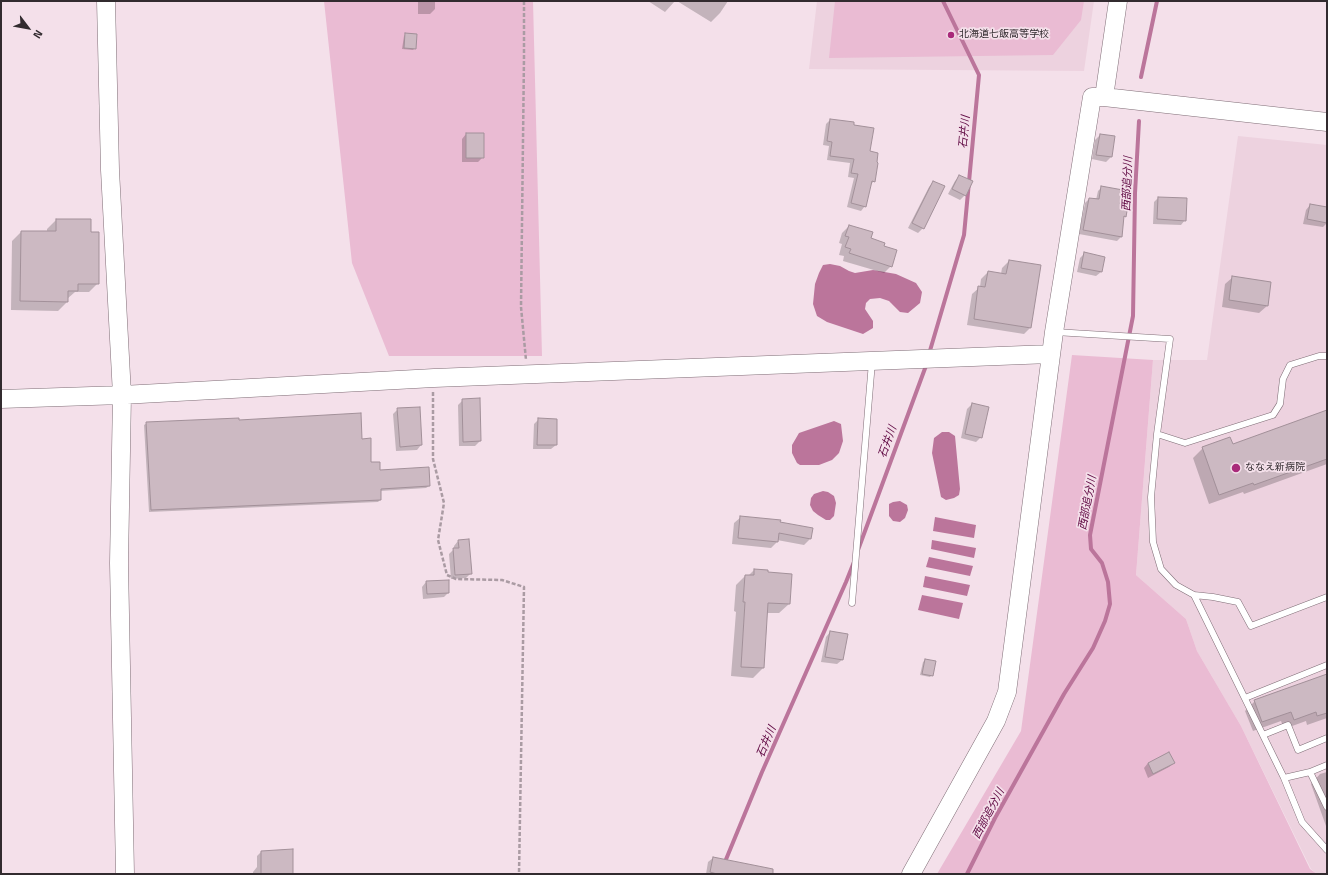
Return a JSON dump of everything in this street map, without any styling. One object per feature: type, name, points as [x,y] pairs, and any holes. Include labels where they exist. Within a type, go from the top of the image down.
[{"type":"street","points":[[106,1],[110,170],[122,395],[119,563],[125,874]]},
{"type":"street","points":[[1104,97],[1118,1]]},
{"type":"street","points":[[911,874],[996,721],[1007,692],[1050,354],[1092,97],[1104,97],[1327,122]]},
{"type":"street","points":[[1,398],[122,395],[434,378],[1050,354]]},
{"type":"lane","points":[[1054,332],[1170,339],[1157,434],[1151,497],[1153,542],[1161,569],[1176,585],[1194,595],[1213,596],[1238,602],[1251,626],[1327,597]]},
{"type":"lane","points":[[1157,434],[1185,443],[1272,415],[1280,404],[1283,379],[1290,365],[1319,356],[1327,356]]},
{"type":"lane","points":[[852,603],[872,361]]},
{"type":"lane","points":[[1194,595],[1284,778],[1302,822],[1327,850]]},
{"type":"lane","points":[[1245,698],[1327,665]]},
{"type":"lane","points":[[1263,735],[1288,725],[1298,750],[1327,738]]},
{"type":"lane","points":[[1284,778],[1310,772],[1327,765]]},
{"type":"lane","points":[[1310,772],[1327,807]]},
{"type":"path","points":[[524,1],[521,307],[528,375]]},
{"type":"path","points":[[434,378],[433,459],[444,503],[438,540],[446,574],[456,579],[502,580],[524,587],[519,874]]},
{"type":"shaded area","points":[[324,1],[533,1],[542,356],[389,356],[352,263]]},
{"type":"shaded area","name":"北海道七飯高等学校","points":[[817,1],[1094,1],[1084,71],[809,69]]},
{"type":"shaded area","name":"北海道七飯高等学校","points":[[835,1],[1084,1],[1081,20],[1053,55],[829,58]]},
{"type":"shaded area","name":"ななえ新病院","points":[[1238,136],[1327,145],[1327,874],[1317,874],[1311,869],[1241,726],[1197,651],[1186,619],[1136,575],[1153,360],[1207,360]]},
{"type":"shaded area","points":[[830,264],[840,266],[855,273],[873,270],[896,274],[916,283],[922,292],[920,303],[908,313],[900,312],[889,301],[880,298],[870,299],[866,303],[865,309],[873,321],[873,328],[863,334],[827,322],[817,316],[813,304],[815,284],[819,273],[823,265]]},
{"type":"shaded area","points":[[1072,355],[1153,360],[1136,575],[1186,619],[1197,651],[1241,726],[1310,869],[1317,874],[937,874],[1021,731]]},
{"type":"shaded area","points":[[834,421],[841,424],[843,441],[839,453],[832,460],[819,465],[800,465],[797,463],[792,453],[792,445],[799,433]]},
{"type":"shaded area","points":[[942,432],[949,432],[955,436],[960,489],[959,495],[946,500],[941,497],[932,453],[934,438]]},
{"type":"shaded area","points":[[823,491],[834,496],[836,503],[834,516],[830,520],[826,520],[818,515],[813,511],[810,505],[811,498],[814,494]]},
{"type":"shaded area","points":[[900,501],[907,505],[908,510],[905,518],[900,522],[893,521],[889,516],[889,504]]},
{"type":"shaded area","points":[[935,517],[976,525],[974,538],[933,531]]},
{"type":"shaded area","points":[[932,540],[976,548],[974,558],[931,549]]},
{"type":"shaded area","points":[[929,557],[973,566],[970,576],[926,567]]},
{"type":"shaded area","points":[[925,576],[970,585],[967,596],[923,587]]},
{"type":"shaded area","points":[[922,595],[963,603],[959,619],[918,610]]},
{"type":"building","points":[[405,33],[417,34],[416,49],[404,48]]},
{"type":"building","points":[[830,119],[854,122],[854,125],[874,128],[870,151],[878,153],[878,163],[875,182],[872,181],[866,207],[851,203],[858,174],[851,173],[854,159],[830,156],[832,142],[827,141]]},
{"type":"building","points":[[466,133],[484,133],[484,158],[466,158]]},
{"type":"building","points":[[1100,134],[1115,136],[1112,157],[1096,155]]},
{"type":"building","points":[[959,175],[973,181],[966,196],[952,189]]},
{"type":"building","points":[[933,181],[945,186],[924,229],[912,223]]},
{"type":"building","points":[[1101,186],[1123,190],[1120,204],[1128,205],[1126,217],[1124,216],[1122,237],[1083,230],[1089,198],[1099,199]]},
{"type":"building","points":[[1158,197],[1187,198],[1186,221],[1157,219]]},
{"type":"building","points":[[1310,204],[1327,207],[1327,223],[1307,219]]},
{"type":"building","points":[[56,219],[91,219],[91,232],[99,232],[99,284],[78,284],[78,291],[68,291],[68,302],[20,301],[21,231],[56,231]]},
{"type":"building","points":[[849,225],[873,232],[871,238],[885,243],[884,246],[897,250],[892,267],[849,253],[851,249],[845,247],[849,237],[845,236]]},
{"type":"building","points":[[1084,252],[1105,257],[1102,272],[1081,268]]},
{"type":"building","points":[[1009,260],[1041,265],[1031,328],[974,319],[978,286],[985,287],[988,271],[1006,274]]},
{"type":"building","points":[[1232,276],[1271,282],[1268,306],[1229,300]]},
{"type":"building","points":[[480,398],[481,441],[463,442],[462,399]]},
{"type":"building","points":[[972,403],[989,407],[982,438],[965,434]]},
{"type":"building","points":[[420,407],[422,445],[400,447],[397,408]]},
{"type":"building","points":[[1327,410],[1327,459],[1254,485],[1253,483],[1219,495],[1202,447],[1230,437],[1233,444]]},
{"type":"building","points":[[361,413],[362,439],[371,438],[371,462],[380,462],[380,470],[429,467],[430,486],[381,489],[381,500],[151,510],[146,422],[239,418],[239,420]]},
{"type":"building","points":[[538,418],[557,419],[557,445],[537,445]]},
{"type":"building","points":[[740,516],[781,520],[780,522],[813,528],[811,539],[779,533],[778,542],[738,538]]},
{"type":"building","points":[[469,539],[472,574],[455,575],[453,548],[459,548],[458,540]]},
{"type":"building","points":[[754,569],[792,574],[790,604],[768,603],[764,668],[741,667],[745,575],[754,575]]},
{"type":"building","points":[[449,580],[449,593],[427,594],[426,581]]},
{"type":"building","points":[[830,631],[848,634],[843,660],[825,657]]},
{"type":"building","points":[[925,659],[936,661],[933,676],[922,674]]},
{"type":"building","points":[[1327,674],[1327,713],[1317,716],[1316,712],[1294,720],[1291,712],[1262,722],[1254,700]]},
{"type":"building","points":[[1169,752],[1175,763],[1153,774],[1148,763]]},
{"type":"building","points":[[293,849],[293,874],[261,874],[261,851]]},
{"type":"building","points":[[713,857],[773,869],[773,874],[717,874],[710,872]]},
{"type":"waterway","name":"石井川","points":[[929,354],[964,235],[979,75],[943,1]]},
{"type":"waterway","name":"西部追分川","points":[[1141,77],[1157,1]]},
{"type":"waterway","name":"西部追分川","points":[[967,874],[995,818],[1064,694],[1093,648],[1105,621],[1110,604],[1108,582],[1102,563],[1091,549],[1090,535],[1133,316],[1135,193],[1139,121]]},
{"type":"waterway","name":"石井川","points":[[858,550],[927,363]]},
{"type":"waterway","name":"石井川","points":[[720,874],[762,772],[854,562]]},
{"type":"place","name":"北海道七飯高等学校","points":[[951,35]]},
{"type":"place","name":"ななえ新病院","points":[[1236,468]]}]
